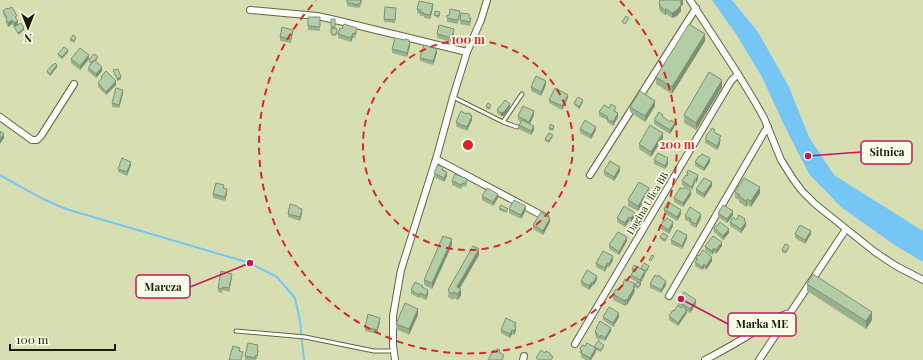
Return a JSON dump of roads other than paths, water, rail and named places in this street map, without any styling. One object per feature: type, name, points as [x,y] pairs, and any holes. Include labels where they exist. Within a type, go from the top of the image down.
[{"type":"street","points":[[396,360],[394,351],[393,316],[401,270],[436,159],[467,52],[481,20],[487,0]]},
{"type":"street","points":[[690,0],[760,111],[781,160],[798,186],[815,204],[884,258],[923,280]]},
{"type":"street","points":[[590,175],[696,8]]},
{"type":"street","points":[[250,10],[317,16],[467,52]]},
{"type":"street","name":"Dagina Ulica BB","points":[[575,344],[732,81],[738,74]]},
{"type":"street","points":[[0,117],[32,140],[37,140],[74,84]]},
{"type":"street","points":[[669,296],[768,127]]},
{"type":"street","points":[[436,159],[546,217]]},
{"type":"street","points":[[759,360],[846,229]]},
{"type":"street","points":[[705,360],[774,319],[790,313]]},
{"type":"lane","points":[[503,122],[522,94]]},
{"type":"lane","points":[[453,97],[503,122],[517,127]]},
{"type":"lane","points":[[236,331],[304,337],[374,351],[394,351]]},
{"type":"water","points":[[712,0],[732,0],[758,32],[789,87],[809,137],[834,175],[923,231],[923,262],[893,244],[841,207],[809,174],[762,77],[736,34]]},
{"type":"waterway","points":[[0,175],[41,198],[66,209],[250,263],[277,277],[295,298],[300,321],[304,360]]},
{"type":"place","name":"Sitnica","points":[[808,156]]},
{"type":"place","name":"Mareza","points":[[250,263]]},
{"type":"place","name":"Marka ME","points":[[681,299]]}]
